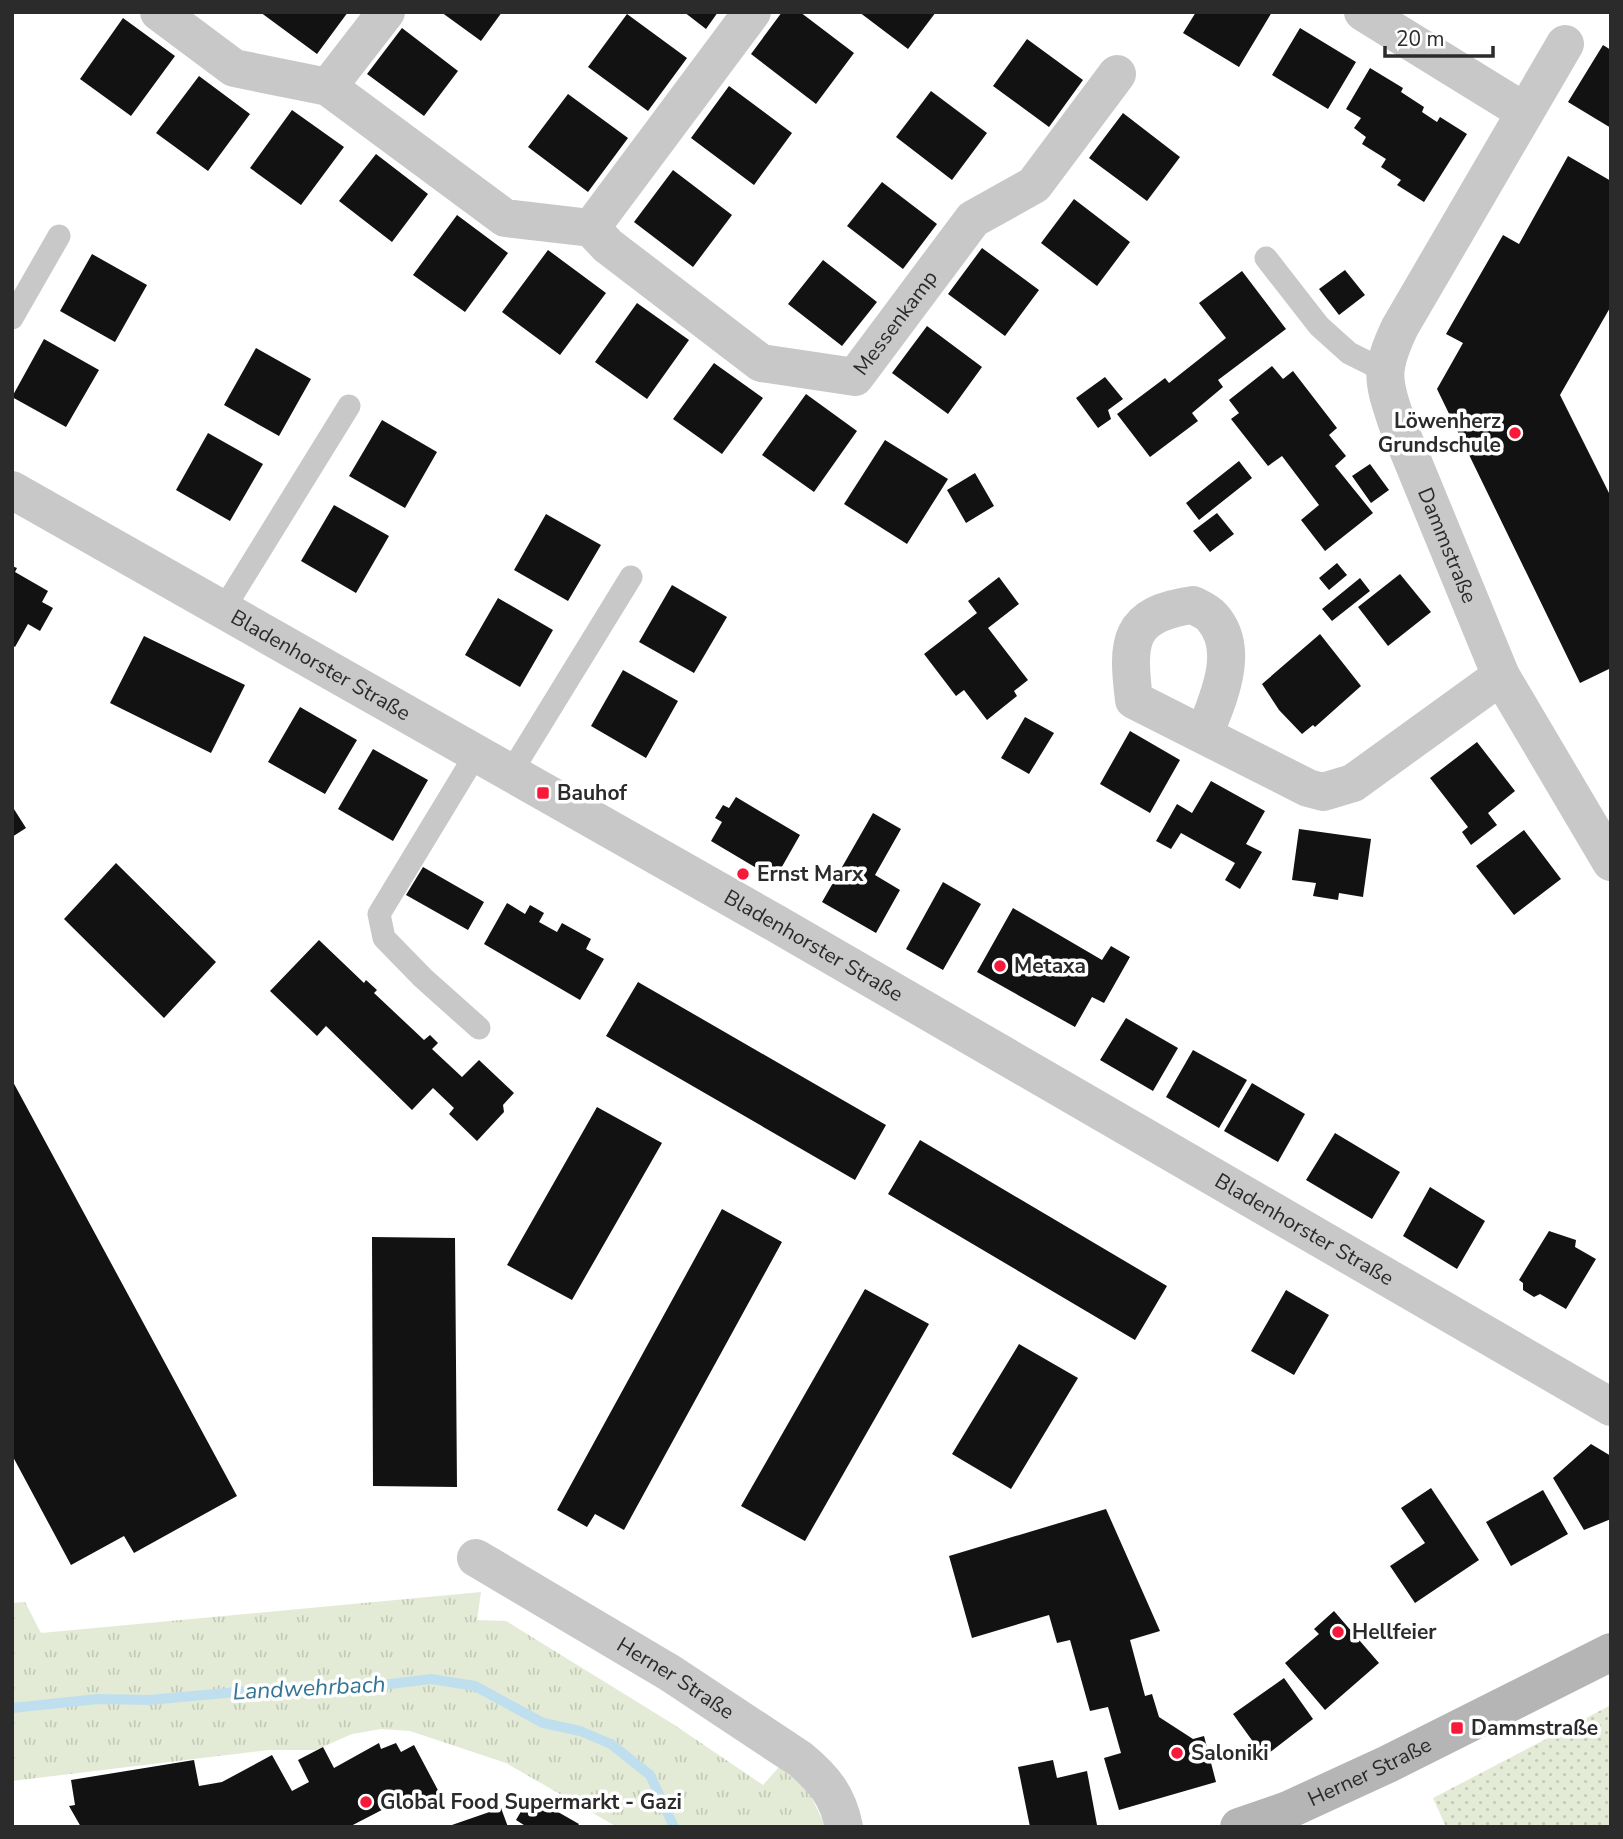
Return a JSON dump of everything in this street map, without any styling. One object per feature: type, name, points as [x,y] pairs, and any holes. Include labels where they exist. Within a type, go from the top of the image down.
[{"type":"main road","name":"Herner Straße","points":[[1239,1827],[1292,1818],[1388,1764],[1611,1652]]},
{"type":"street","points":[[159,12],[234,68],[328,87],[505,218],[591,228],[752,12]]},
{"type":"street","points":[[328,87],[386,12]]},
{"type":"street","points":[[1363,12],[1525,112]]},
{"type":"street","name":"Dammstraße","points":[[1565,44],[1400,327],[1386,357],[1385,371],[1386,390],[1397,422],[1501,676],[1604,836]]},
{"type":"street","name":"Messenkamp","points":[[591,228],[608,246],[761,363],[855,377],[973,219],[1034,185],[1117,74]]},
{"type":"street","name":"Bladenhorster Straße","points":[[12,490],[789,931],[1611,1407]]},
{"type":"street","points":[[1204,735],[1308,789],[1323,792],[1339,789],[1353,783],[1501,676]]},
{"type":"street","name":"Herner Straße","points":[[476,1558],[655,1664],[800,1759],[820,1776],[839,1801],[844,1827]]},
{"type":"lane","points":[[12,318],[59,236]]},
{"type":"lane","points":[[1266,258],[1319,326],[1349,353],[1385,371]]},
{"type":"lane","points":[[223,610],[349,406]]},
{"type":"lane","points":[[510,774],[631,576]]},
{"type":"lane","points":[[475,754],[379,914],[384,938],[423,978],[479,1028]]},
{"type":"green space","points":[[481,1592],[477,1620],[506,1621],[673,1724],[763,1785],[779,1767],[808,1790],[826,1827],[617,1827],[506,1763],[410,1731],[381,1729],[352,1734],[316,1750],[269,1750],[12,1781],[12,1603],[25,1602],[41,1633]]},
{"type":"green space","points":[[1611,1705],[1611,1827],[1446,1827],[1433,1798]]},
{"type":"building","points":[[260,12],[348,12],[317,54]]},
{"type":"building","points":[[441,12],[502,12],[481,41]]},
{"type":"building","points":[[684,12],[718,12],[706,29]]},
{"type":"building","points":[[782,12],[800,12],[854,53],[816,104],[751,54]]},
{"type":"building","points":[[859,12],[936,12],[908,49]]},
{"type":"building","points":[[1196,12],[1272,12],[1239,67],[1183,33]]},
{"type":"building","points":[[627,14],[687,58],[648,111],[588,67]]},
{"type":"building","points":[[123,18],[175,56],[131,116],[80,79]]},
{"type":"building","points":[[402,28],[458,71],[424,116],[367,74]]},
{"type":"building","points":[[1300,28],[1356,62],[1328,109],[1272,75]]},
{"type":"building","points":[[1027,39],[1083,80],[1049,127],[993,86]]},
{"type":"building","points":[[1603,45],[1611,50],[1611,128],[1568,102]]},
{"type":"building","points":[[1370,68],[1403,88],[1401,92],[1424,107],[1422,112],[1437,122],[1440,117],[1467,134],[1424,202],[1397,185],[1401,180],[1381,167],[1386,159],[1362,144],[1366,137],[1354,128],[1361,118],[1346,109]]},
{"type":"building","points":[[199,76],[250,114],[208,171],[156,133]]},
{"type":"building","points":[[729,86],[792,133],[754,185],[691,138]]},
{"type":"building","points":[[931,91],[987,133],[952,180],[896,137]]},
{"type":"building","points":[[568,94],[628,138],[588,192],[528,147]]},
{"type":"building","points":[[292,110],[344,147],[301,205],[250,168]]},
{"type":"building","points":[[1123,113],[1180,157],[1147,201],[1089,158]]},
{"type":"building","points":[[376,154],[428,194],[392,242],[339,201]]},
{"type":"building","name":"Löwenherz Grundschule","points":[[1568,156],[1611,181],[1611,306],[1560,395],[1611,497],[1611,668],[1580,683],[1437,389],[1463,343],[1446,334],[1503,235],[1519,244]]},
{"type":"building","points":[[673,170],[732,215],[693,267],[634,222]]},
{"type":"building","points":[[882,182],[937,224],[903,269],[847,226]]},
{"type":"building","points":[[1074,199],[1130,242],[1097,286],[1041,243]]},
{"type":"building","points":[[457,215],[508,253],[465,312],[413,275]]},
{"type":"building","points":[[982,248],[1039,290],[1005,336],[948,294]]},
{"type":"building","points":[[548,250],[606,293],[560,355],[502,312]]},
{"type":"building","points":[[92,254],[147,285],[115,342],[60,311]]},
{"type":"building","points":[[823,260],[877,302],[842,346],[788,304]]},
{"type":"building","points":[[1345,270],[1365,295],[1339,315],[1319,289]]},
{"type":"building","points":[[1242,271],[1286,329],[1218,380],[1223,387],[1192,413],[1198,421],[1150,457],[1117,414],[1165,378],[1169,383],[1226,338],[1199,303]]},
{"type":"building","points":[[637,303],[689,340],[647,399],[595,362]]},
{"type":"building","points":[[927,326],[982,367],[948,414],[892,373]]},
{"type":"building","points":[[44,339],[99,370],[66,427],[12,397]]},
{"type":"building","points":[[256,348],[311,379],[279,436],[224,405]]},
{"type":"building","points":[[714,363],[763,398],[722,454],[673,419]]},
{"type":"building","points":[[1272,366],[1283,379],[1293,371],[1337,428],[1329,435],[1346,456],[1335,466],[1373,513],[1325,551],[1301,520],[1319,505],[1282,456],[1268,466],[1231,419],[1239,413],[1229,400]]},
{"type":"building","points":[[1105,377],[1123,399],[1108,410],[1111,419],[1098,428],[1076,398]]},
{"type":"building","points":[[806,394],[857,431],[814,492],[762,455]]},
{"type":"building","points":[[382,420],[437,452],[405,508],[349,476]]},
{"type":"building","points":[[208,433],[263,464],[230,521],[176,490]]},
{"type":"building","points":[[885,440],[948,479],[907,544],[844,504]]},
{"type":"building","points":[[1239,461],[1252,478],[1199,520],[1186,503]]},
{"type":"building","points":[[1370,464],[1389,490],[1371,503],[1352,476]]},
{"type":"building","points":[[975,473],[994,506],[966,523],[947,490]]},
{"type":"building","points":[[334,505],[389,536],[356,593],[301,561]]},
{"type":"building","points":[[1217,513],[1234,534],[1210,552],[1193,531]]},
{"type":"building","points":[[546,514],[601,545],[568,601],[514,570]]},
{"type":"building","points":[[1337,563],[1347,575],[1329,590],[1319,578]]},
{"type":"building","points":[[12,566],[17,568],[15,572],[48,591],[42,602],[53,608],[40,631],[28,624],[15,647],[12,645]]},
{"type":"building","points":[[1400,574],[1431,612],[1388,646],[1358,607]]},
{"type":"building","points":[[999,577],[1019,604],[988,628],[1028,680],[1014,691],[1017,696],[987,720],[964,690],[956,696],[924,654],[977,613],[968,601]]},
{"type":"building","points":[[1360,578],[1370,591],[1332,621],[1322,609]]},
{"type":"building","points":[[672,585],[727,617],[694,673],[639,642]]},
{"type":"building","points":[[498,598],[553,630],[520,687],[465,655]]},
{"type":"building","points":[[1320,634],[1361,686],[1315,727],[1313,725],[1302,734],[1279,710],[1262,684]]},
{"type":"building","points":[[144,636],[245,685],[211,753],[110,703]]},
{"type":"building","points":[[623,670],[678,701],[646,758],[591,726]]},
{"type":"building","points":[[300,707],[357,740],[325,794],[268,762]]},
{"type":"building","points":[[1025,717],[1054,733],[1029,774],[1001,758]]},
{"type":"building","points":[[1130,731],[1180,760],[1150,813],[1100,784]]},
{"type":"building","points":[[1477,742],[1515,791],[1488,813],[1497,825],[1471,845],[1462,832],[1468,827],[1430,778]]},
{"type":"building","points":[[373,749],[428,780],[393,841],[338,809]]},
{"type":"building","points":[[1211,781],[1265,811],[1246,844],[1262,852],[1240,889],[1225,880],[1235,863],[1181,833],[1171,849],[1156,841],[1177,804],[1192,813]]},
{"type":"building","points":[[736,797],[800,835],[775,879],[711,841],[722,822],[715,818],[723,805],[729,808]]},
{"type":"building","points":[[12,806],[26,828],[12,837]]},
{"type":"building","points":[[873,813],[901,829],[875,875],[900,890],[876,933],[822,902]]},
{"type":"building","points":[[1299,829],[1371,839],[1363,897],[1339,893],[1338,900],[1313,896],[1316,883],[1292,880]]},
{"type":"building","points":[[1524,830],[1561,879],[1514,915],[1476,866]]},
{"type":"building","points":[[116,863],[216,962],[164,1018],[64,919]]},
{"type":"building","points":[[423,867],[484,902],[468,930],[406,895]]},
{"type":"building","points":[[943,882],[981,904],[943,970],[906,949]]},
{"type":"building","points":[[507,903],[525,914],[530,905],[544,913],[539,922],[557,932],[562,923],[591,939],[586,949],[604,959],[580,1000],[484,944]]},
{"type":"building","points":[[1013,908],[1102,960],[1111,946],[1130,957],[1104,1003],[1092,997],[1075,1027],[977,972]]},
{"type":"building","points":[[319,940],[364,983],[366,980],[377,990],[374,993],[424,1040],[430,1035],[438,1043],[432,1049],[462,1077],[479,1060],[514,1093],[503,1105],[504,1112],[477,1141],[449,1114],[454,1108],[433,1088],[412,1110],[326,1026],[317,1036],[270,991]]},
{"type":"building","points":[[638,982],[886,1125],[855,1180],[606,1036]]},
{"type":"building","points":[[1126,1018],[1178,1048],[1153,1091],[1100,1060]]},
{"type":"building","points":[[1193,1050],[1247,1080],[1219,1128],[1166,1097]]},
{"type":"building","points":[[12,1080],[237,1496],[134,1553],[124,1536],[71,1565],[12,1455]]},
{"type":"building","points":[[1252,1083],[1305,1114],[1278,1162],[1224,1131]]},
{"type":"building","points":[[597,1107],[662,1143],[572,1300],[507,1265]]},
{"type":"building","points":[[1335,1133],[1400,1172],[1372,1219],[1306,1180]]},
{"type":"building","points":[[920,1140],[1167,1286],[1135,1340],[888,1194]]},
{"type":"building","points":[[1430,1187],[1485,1221],[1457,1269],[1403,1236]]},
{"type":"building","points":[[722,1209],[782,1242],[624,1530],[595,1514],[587,1527],[557,1510]]},
{"type":"building","points":[[1549,1231],[1576,1240],[1575,1247],[1596,1259],[1566,1309],[1540,1294],[1534,1297],[1523,1290],[1523,1283],[1519,1280]]},
{"type":"building","points":[[372,1237],[455,1238],[457,1487],[373,1486]]},
{"type":"building","points":[[865,1289],[929,1324],[805,1541],[741,1506]]},
{"type":"building","points":[[1286,1290],[1329,1315],[1294,1375],[1251,1351]]},
{"type":"building","points":[[1019,1344],[1078,1378],[1011,1489],[952,1454]]},
{"type":"building","points":[[1591,1444],[1611,1456],[1611,1519],[1584,1530],[1553,1478]]},
{"type":"building","points":[[1431,1488],[1479,1560],[1415,1603],[1390,1566],[1425,1543],[1401,1508]]},
{"type":"building","points":[[1543,1490],[1568,1534],[1511,1566],[1486,1522]]},
{"type":"building","points":[[1106,1509],[1160,1631],[1130,1640],[1145,1696],[1152,1694],[1159,1717],[1193,1739],[1204,1736],[1216,1782],[1119,1810],[1104,1758],[1121,1753],[1108,1707],[1090,1711],[1070,1640],[1057,1643],[1049,1615],[972,1638],[949,1556]]},
{"type":"building","points":[[1334,1611],[1379,1663],[1325,1710],[1285,1663],[1319,1634],[1314,1629]]},
{"type":"building","points":[[1284,1678],[1313,1719],[1264,1757],[1233,1714]]},
{"type":"building","points":[[379,1743],[381,1749],[396,1743],[401,1752],[414,1745],[440,1794],[411,1809],[405,1798],[349,1827],[81,1827],[69,1806],[75,1805],[71,1780],[194,1760],[199,1786],[222,1782],[272,1755],[292,1791],[309,1782],[298,1760],[323,1747],[334,1768]]},
{"type":"building","points":[[1053,1760],[1057,1778],[1087,1771],[1097,1825],[1030,1827],[1018,1767]]},
{"type":"building","points":[[530,1796],[579,1824],[577,1827],[527,1827],[516,1820]]},
{"type":"building","points":[[501,1808],[508,1827],[449,1827],[449,1826]]},
{"type":"waterway","name":"Landwehrbach","points":[[12,1708],[98,1699],[149,1700],[269,1689],[334,1691],[431,1679],[475,1686],[543,1723],[580,1731],[611,1744],[650,1775],[674,1827]]},
{"type":"place","name":"Löwenherz Grundschule","points":[[1515,433]]},
{"type":"place","name":"Bauhof","points":[[543,793]]},
{"type":"place","name":"Ernst Marx","points":[[743,874]]},
{"type":"place","name":"Metaxa","points":[[1000,966]]},
{"type":"place","name":"Hellfeier","points":[[1338,1632]]},
{"type":"place","name":"Dammstraße","points":[[1457,1728]]},
{"type":"place","name":"Saloniki","points":[[1177,1753]]},
{"type":"place","name":"Global Food Supermarkt - Gazi","points":[[366,1802]]}]
